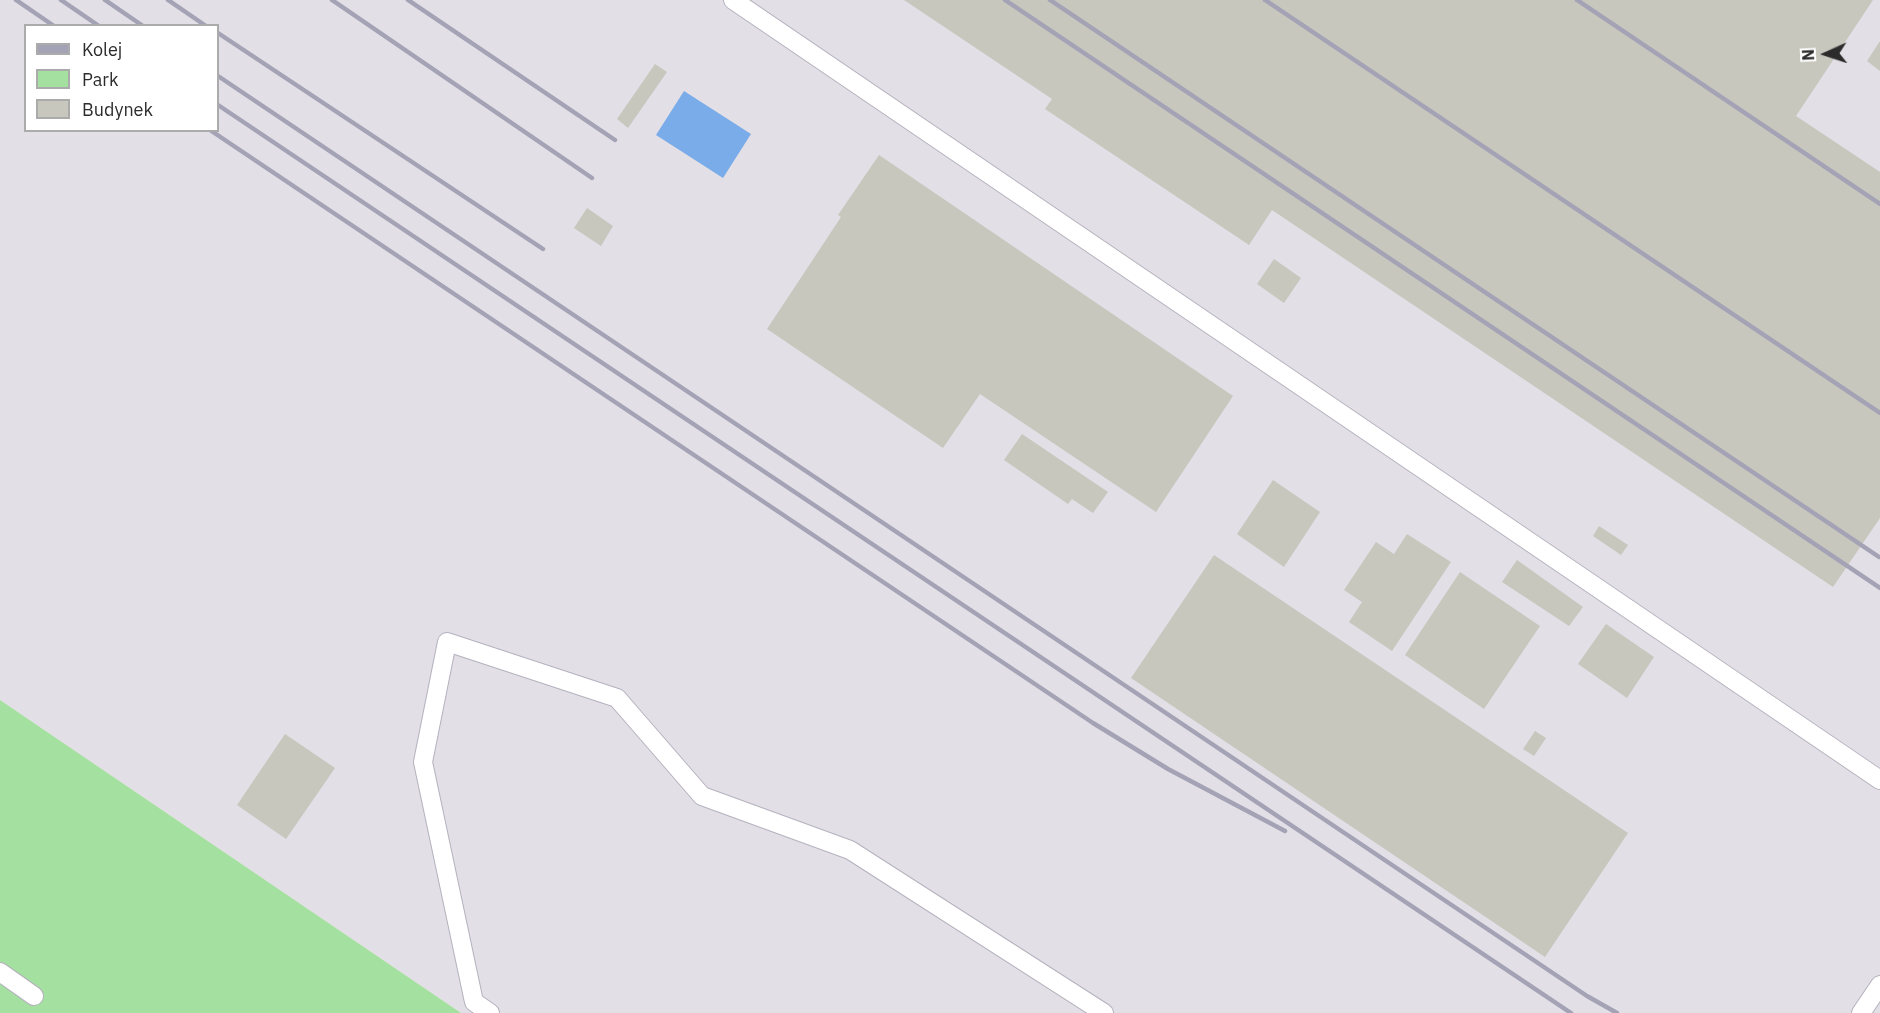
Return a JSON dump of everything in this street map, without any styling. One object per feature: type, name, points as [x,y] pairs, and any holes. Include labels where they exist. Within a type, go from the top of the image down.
[{"type":"lane","points":[[734,0],[1880,780]]},
{"type":"lane","points":[[490,1013],[474,1002],[423,762],[447,642],[617,698],[702,796],[850,850],[1104,1013]]},
{"type":"lane","points":[[0,972],[34,996]]},
{"type":"lane","points":[[1861,1013],[1880,985]]},
{"type":"shaded area","points":[[0,0],[1880,0],[1880,1013],[461,1013],[0,700]]},
{"type":"green space","points":[[0,700],[461,1013],[0,1013]]},
{"type":"water","points":[[684,91],[751,134],[723,178],[656,135]]},
{"type":"building","points":[[904,0],[1873,0],[1796,116],[1880,172],[1880,518],[1833,587],[1272,210],[1249,245],[1045,109],[1052,99]]},
{"type":"building","points":[[1880,41],[1880,71],[1867,61]]},
{"type":"building","points":[[655,64],[667,72],[628,128],[617,119]]},
{"type":"building","points":[[879,155],[1233,396],[1156,512],[980,394],[943,448],[767,329],[841,217],[838,215]]},
{"type":"building","points":[[587,208],[613,226],[601,246],[574,228]]},
{"type":"building","points":[[1274,259],[1301,278],[1284,303],[1257,284]]},
{"type":"building","points":[[1022,434],[1108,492],[1093,513],[1072,499],[1068,504],[1004,460]]},
{"type":"building","points":[[1273,480],[1320,512],[1284,567],[1237,534]]},
{"type":"building","points":[[1599,526],[1628,545],[1621,555],[1593,536]]},
{"type":"building","points":[[1407,534],[1451,562],[1392,651],[1349,622],[1362,602],[1344,590],[1376,542],[1394,554]]},
{"type":"building","points":[[1214,555],[1628,833],[1545,957],[1131,678]]},
{"type":"building","points":[[1517,560],[1583,607],[1569,626],[1502,582]]},
{"type":"building","points":[[1460,572],[1540,626],[1484,709],[1405,655]]},
{"type":"building","points":[[1606,624],[1654,657],[1627,698],[1578,664]]},
{"type":"building","points":[[1535,731],[1546,738],[1534,756],[1523,749]]},
{"type":"building","points":[[285,734],[335,768],[286,839],[237,805]]},
{"type":"railway","points":[[16,0],[51,24]]},
{"type":"railway","points":[[61,0],[96,24]]},
{"type":"railway","points":[[105,0],[140,24]]},
{"type":"railway","points":[[168,0],[203,24]]},
{"type":"railway","points":[[332,0],[592,178]]},
{"type":"railway","points":[[408,0],[615,140]]},
{"type":"railway","points":[[1005,0],[1880,588]]},
{"type":"railway","points":[[1050,0],[1879,557]]},
{"type":"railway","points":[[1265,0],[1880,413]]},
{"type":"railway","points":[[1577,0],[1880,204]]},
{"type":"railway","points":[[219,34],[543,249]]},
{"type":"railway","points":[[219,77],[1587,996],[1617,1013]]},
{"type":"railway","points":[[219,106],[1571,1013]]},
{"type":"railway","points":[[213,132],[1093,723],[1168,769],[1285,831]]}]
